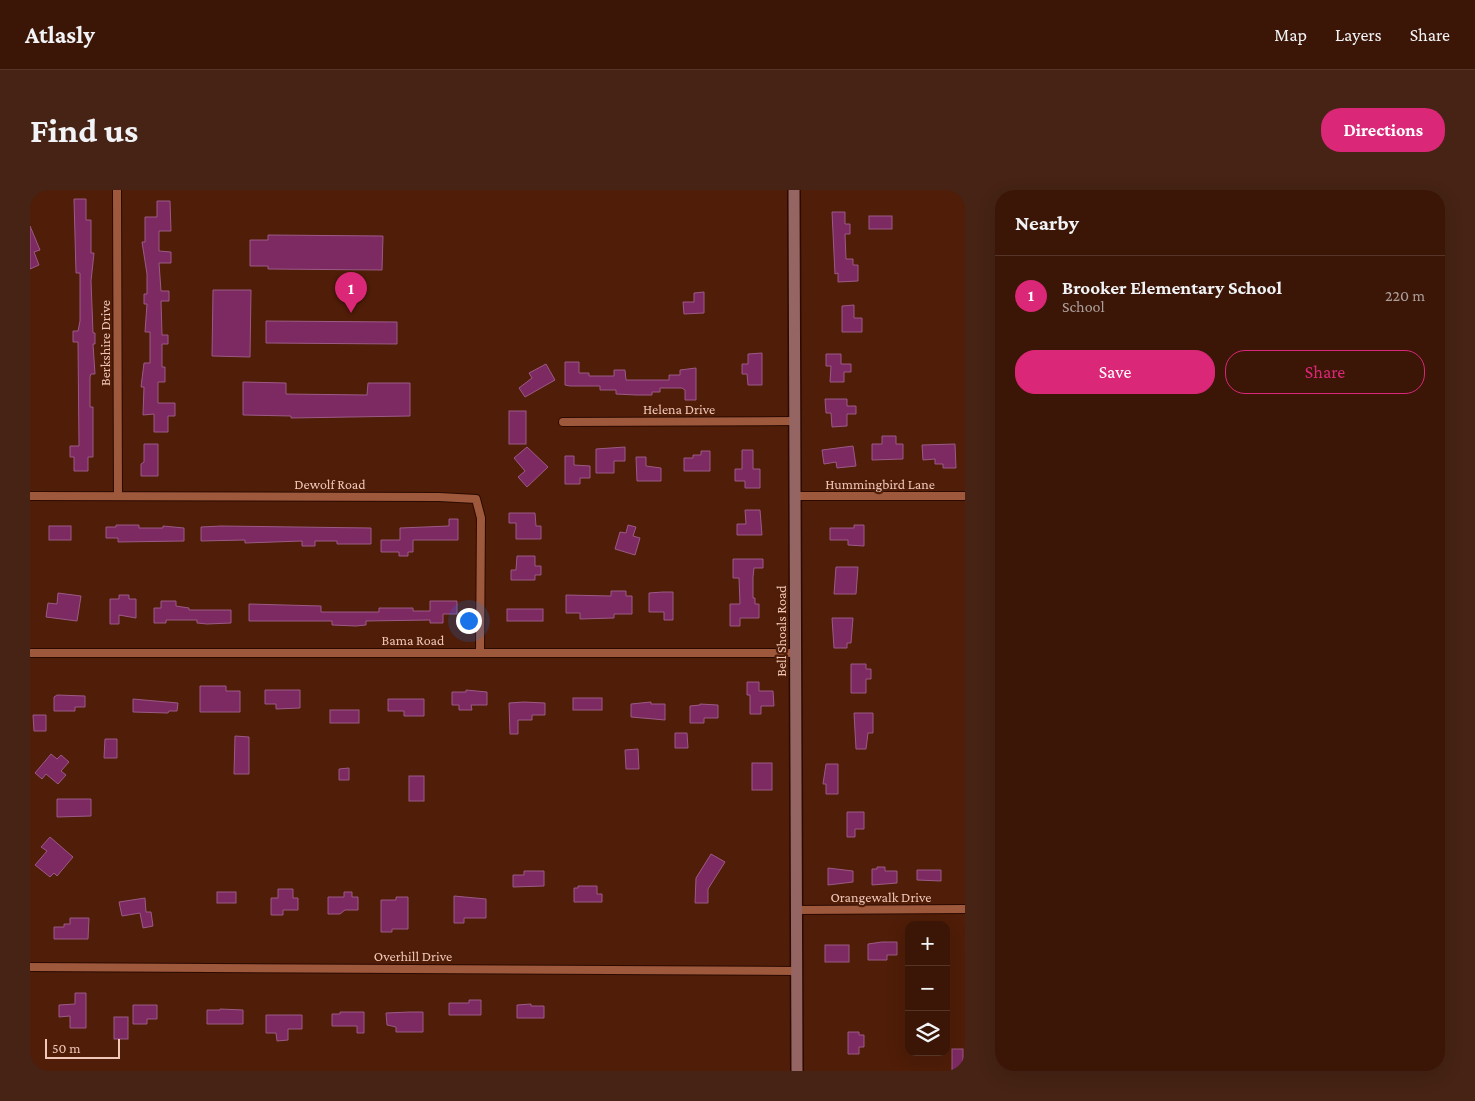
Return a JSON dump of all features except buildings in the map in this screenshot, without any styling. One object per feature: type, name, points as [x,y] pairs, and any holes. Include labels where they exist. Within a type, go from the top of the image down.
[{"type":"main road","name":"Bell Shoals Road","points":[[794,190],[797,1071]]},
{"type":"street","name":"Berkshire Drive","points":[[117,190],[118,496]]},
{"type":"street","name":"Helena Drive","points":[[563,422],[795,421]]},
{"type":"street","name":"Dewolf Road","points":[[30,496],[439,497],[476,499],[481,518],[480,652]]},
{"type":"street","name":"Hummingbird Lane","points":[[795,496],[965,496]]},
{"type":"street","name":"Bama Road","points":[[30,654],[480,652],[680,655],[796,653]]},
{"type":"street","name":"Orangewalk Drive","points":[[796,910],[965,908]]},
{"type":"street","name":"Overhill Drive","points":[[30,966],[796,971]]},
{"type":"place","name":"Brooker Elementary School","points":[[351,313]]}]
